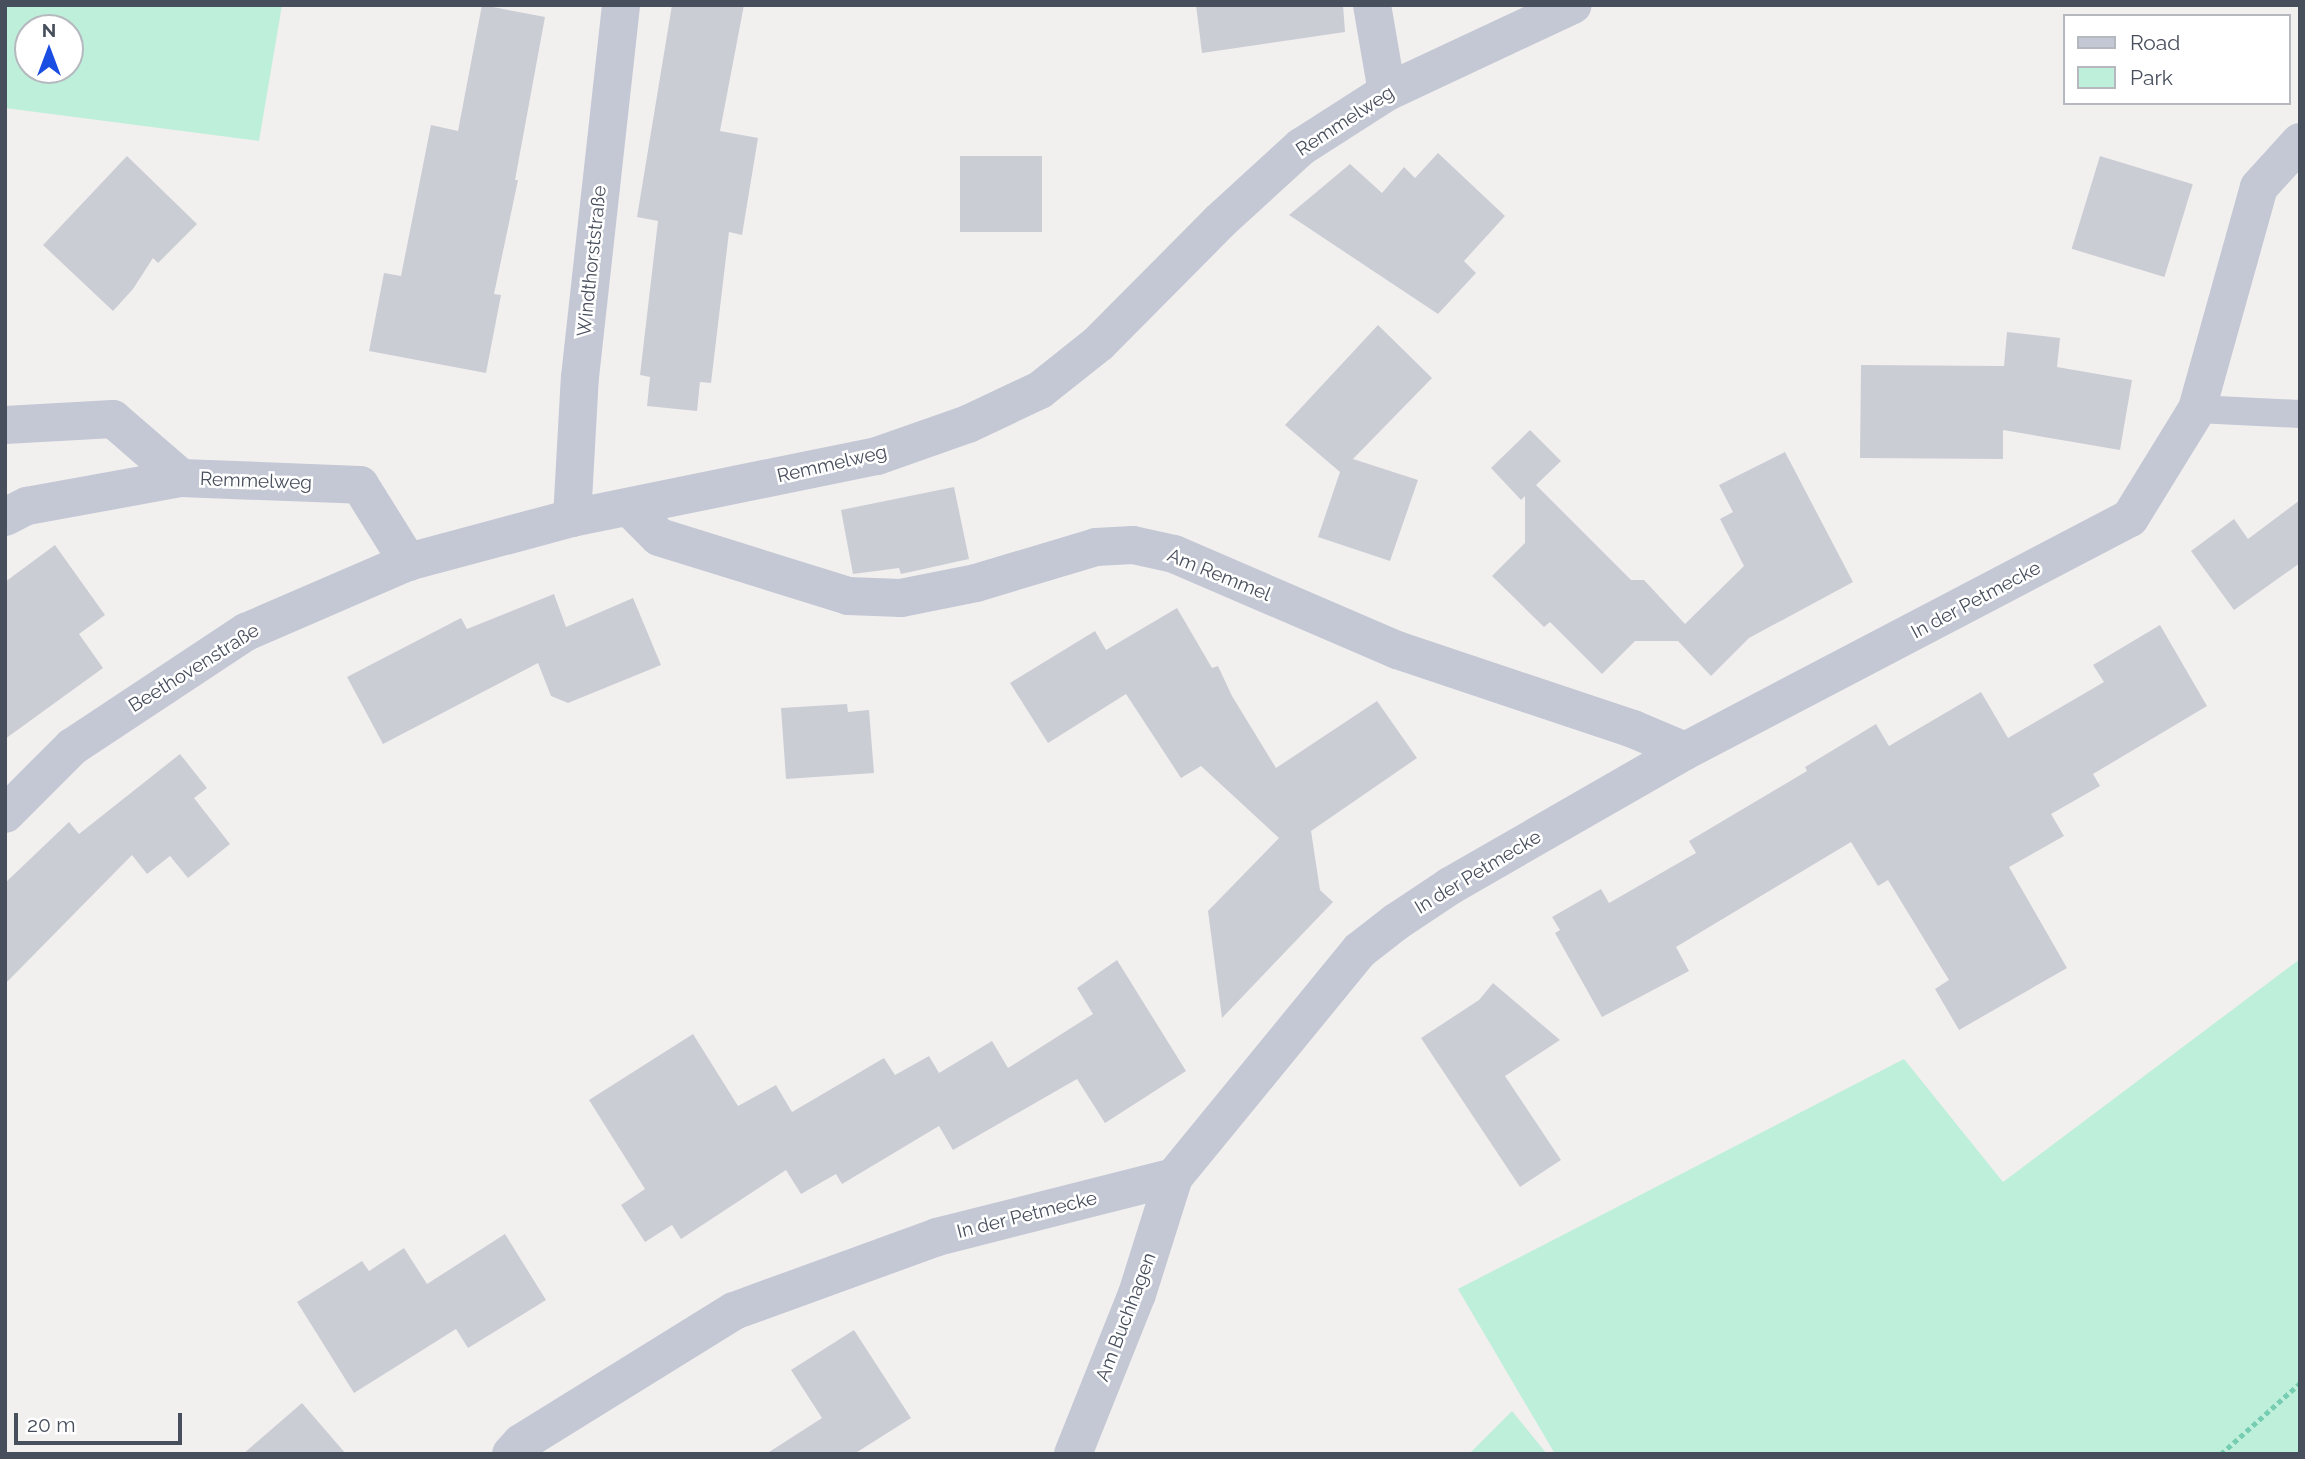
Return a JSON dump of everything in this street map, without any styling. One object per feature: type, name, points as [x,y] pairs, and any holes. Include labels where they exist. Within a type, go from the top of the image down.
[{"type":"street","name":"Windthorststraße","points":[[572,518],[580,377],[621,5]]},
{"type":"street","points":[[1372,5],[1387,92]]},
{"type":"street","name":"Remmelweg","points":[[5,517],[27,506],[181,478],[360,485],[408,562],[572,518],[877,456],[968,424],[1040,390],[1099,343],[1220,221],[1301,147],[1387,92],[1573,5]]},
{"type":"street","name":"In der Petmecke","points":[[511,1454],[521,1443],[734,1311],[937,1237],[1174,1177],[1360,950],[1450,886],[1685,751],[2130,518],[2197,409],[2259,187],[2300,142]]},
{"type":"street","points":[[5,425],[113,419],[181,478]]},
{"type":"street","name":"Am Remmel","points":[[629,507],[659,537],[848,596],[901,598],[939,591],[1026,570],[1096,547],[1133,545],[1174,554],[1397,650],[1633,729],[1685,751]]},
{"type":"street","name":"Beethovenstraße","points":[[5,814],[72,747],[246,632],[408,562]]},
{"type":"street","name":"Am Buchhagen","points":[[1073,1454],[1138,1294],[1174,1177]]},
{"type":"lane","points":[[2197,409],[2300,414]]},
{"type":"path","points":[[2221,1454],[2300,1383]]},
{"type":"green space","points":[[5,5],[282,5],[259,141],[5,108]]},
{"type":"green space","points":[[2300,959],[2300,1454],[1555,1454],[1458,1289],[1904,1059],[2003,1182]]},
{"type":"green space","points":[[1512,1411],[1547,1454],[1469,1454]]},
{"type":"building","points":[[482,5],[545,17],[515,180],[518,180],[494,294],[501,295],[486,373],[369,351],[384,273],[401,276],[431,125],[458,131]]},
{"type":"building","points":[[672,5],[744,5],[720,131],[758,138],[742,235],[729,232],[711,383],[700,382],[697,411],[647,406],[650,377],[640,375],[658,221],[637,217]]},
{"type":"building","points":[[1196,5],[1343,5],[1345,32],[1202,53]]},
{"type":"building","points":[[1438,153],[1505,216],[1464,261],[1476,273],[1438,314],[1289,215],[1350,164],[1382,193],[1404,167],[1415,178]]},
{"type":"building","points":[[127,156],[197,224],[158,263],[153,258],[133,289],[113,311],[43,245]]},
{"type":"building","points":[[960,156],[1042,156],[1042,232],[960,232]]},
{"type":"building","points":[[2100,156],[2193,184],[2164,277],[2072,249]]},
{"type":"building","points":[[1378,325],[1432,378],[1353,459],[1418,480],[1390,561],[1318,537],[1340,472],[1285,425]]},
{"type":"building","points":[[2007,332],[2060,338],[2057,367],[2132,380],[2120,450],[2003,430],[2003,459],[1860,458],[1861,365],[2004,366]]},
{"type":"building","points":[[1530,430],[1561,461],[1536,485],[1631,580],[1644,580],[1685,624],[1744,566],[1720,519],[1733,512],[1719,485],[1785,452],[1853,582],[1749,638],[1711,676],[1678,641],[1635,641],[1602,674],[1550,622],[1544,627],[1492,576],[1525,543],[1525,496],[1521,500],[1491,468]]},
{"type":"building","points":[[954,487],[969,559],[901,574],[899,568],[853,574],[841,510]]},
{"type":"building","points":[[2300,500],[2300,563],[2234,610],[2191,551],[2234,519],[2248,539]]},
{"type":"building","points":[[55,545],[105,615],[79,634],[103,668],[5,739],[5,582]]},
{"type":"building","points":[[554,594],[566,627],[633,598],[661,665],[568,703],[551,696],[538,663],[383,744],[347,677],[461,618],[467,629]]},
{"type":"building","points":[[1177,608],[1212,668],[1218,666],[1232,696],[1276,768],[1377,701],[1417,758],[1311,831],[1320,890],[1333,902],[1222,1018],[1208,911],[1279,838],[1201,766],[1181,778],[1126,694],[1048,743],[1010,683],[1095,631],[1106,650]]},
{"type":"building","points":[[2160,625],[2207,706],[2093,774],[2100,786],[2051,814],[2064,836],[2009,867],[2067,968],[1959,1030],[1935,989],[1949,980],[1888,880],[1878,886],[1851,842],[1676,947],[1689,971],[1602,1017],[1555,933],[1560,930],[1552,917],[1601,889],[1609,903],[1696,853],[1689,841],[1807,771],[1805,767],[1876,724],[1889,746],[1981,692],[2008,738],[2104,682],[2093,665]]},
{"type":"building","points":[[847,704],[848,712],[869,710],[874,773],[786,779],[781,708]]},
{"type":"building","points":[[180,754],[207,788],[194,798],[230,844],[188,878],[170,856],[147,874],[132,855],[5,984],[5,883],[69,822],[79,834]]},
{"type":"building","points":[[1117,960],[1186,1071],[1105,1123],[1077,1079],[953,1150],[939,1126],[842,1184],[836,1174],[801,1194],[786,1170],[681,1239],[672,1225],[645,1242],[621,1205],[645,1189],[589,1100],[693,1034],[738,1106],[776,1085],[792,1112],[884,1058],[895,1075],[929,1056],[939,1073],[992,1041],[1008,1068],[1093,1014],[1077,988]]},
{"type":"building","points":[[1493,983],[1560,1040],[1505,1076],[1561,1160],[1520,1187],[1421,1038],[1479,1000]]},
{"type":"building","points":[[505,1234],[546,1300],[468,1348],[456,1329],[354,1393],[297,1302],[362,1261],[369,1271],[404,1248],[427,1284]]},
{"type":"building","points":[[854,1330],[911,1418],[854,1454],[766,1454],[822,1418],[791,1370]]},
{"type":"building","points":[[302,1403],[346,1454],[243,1454]]}]
